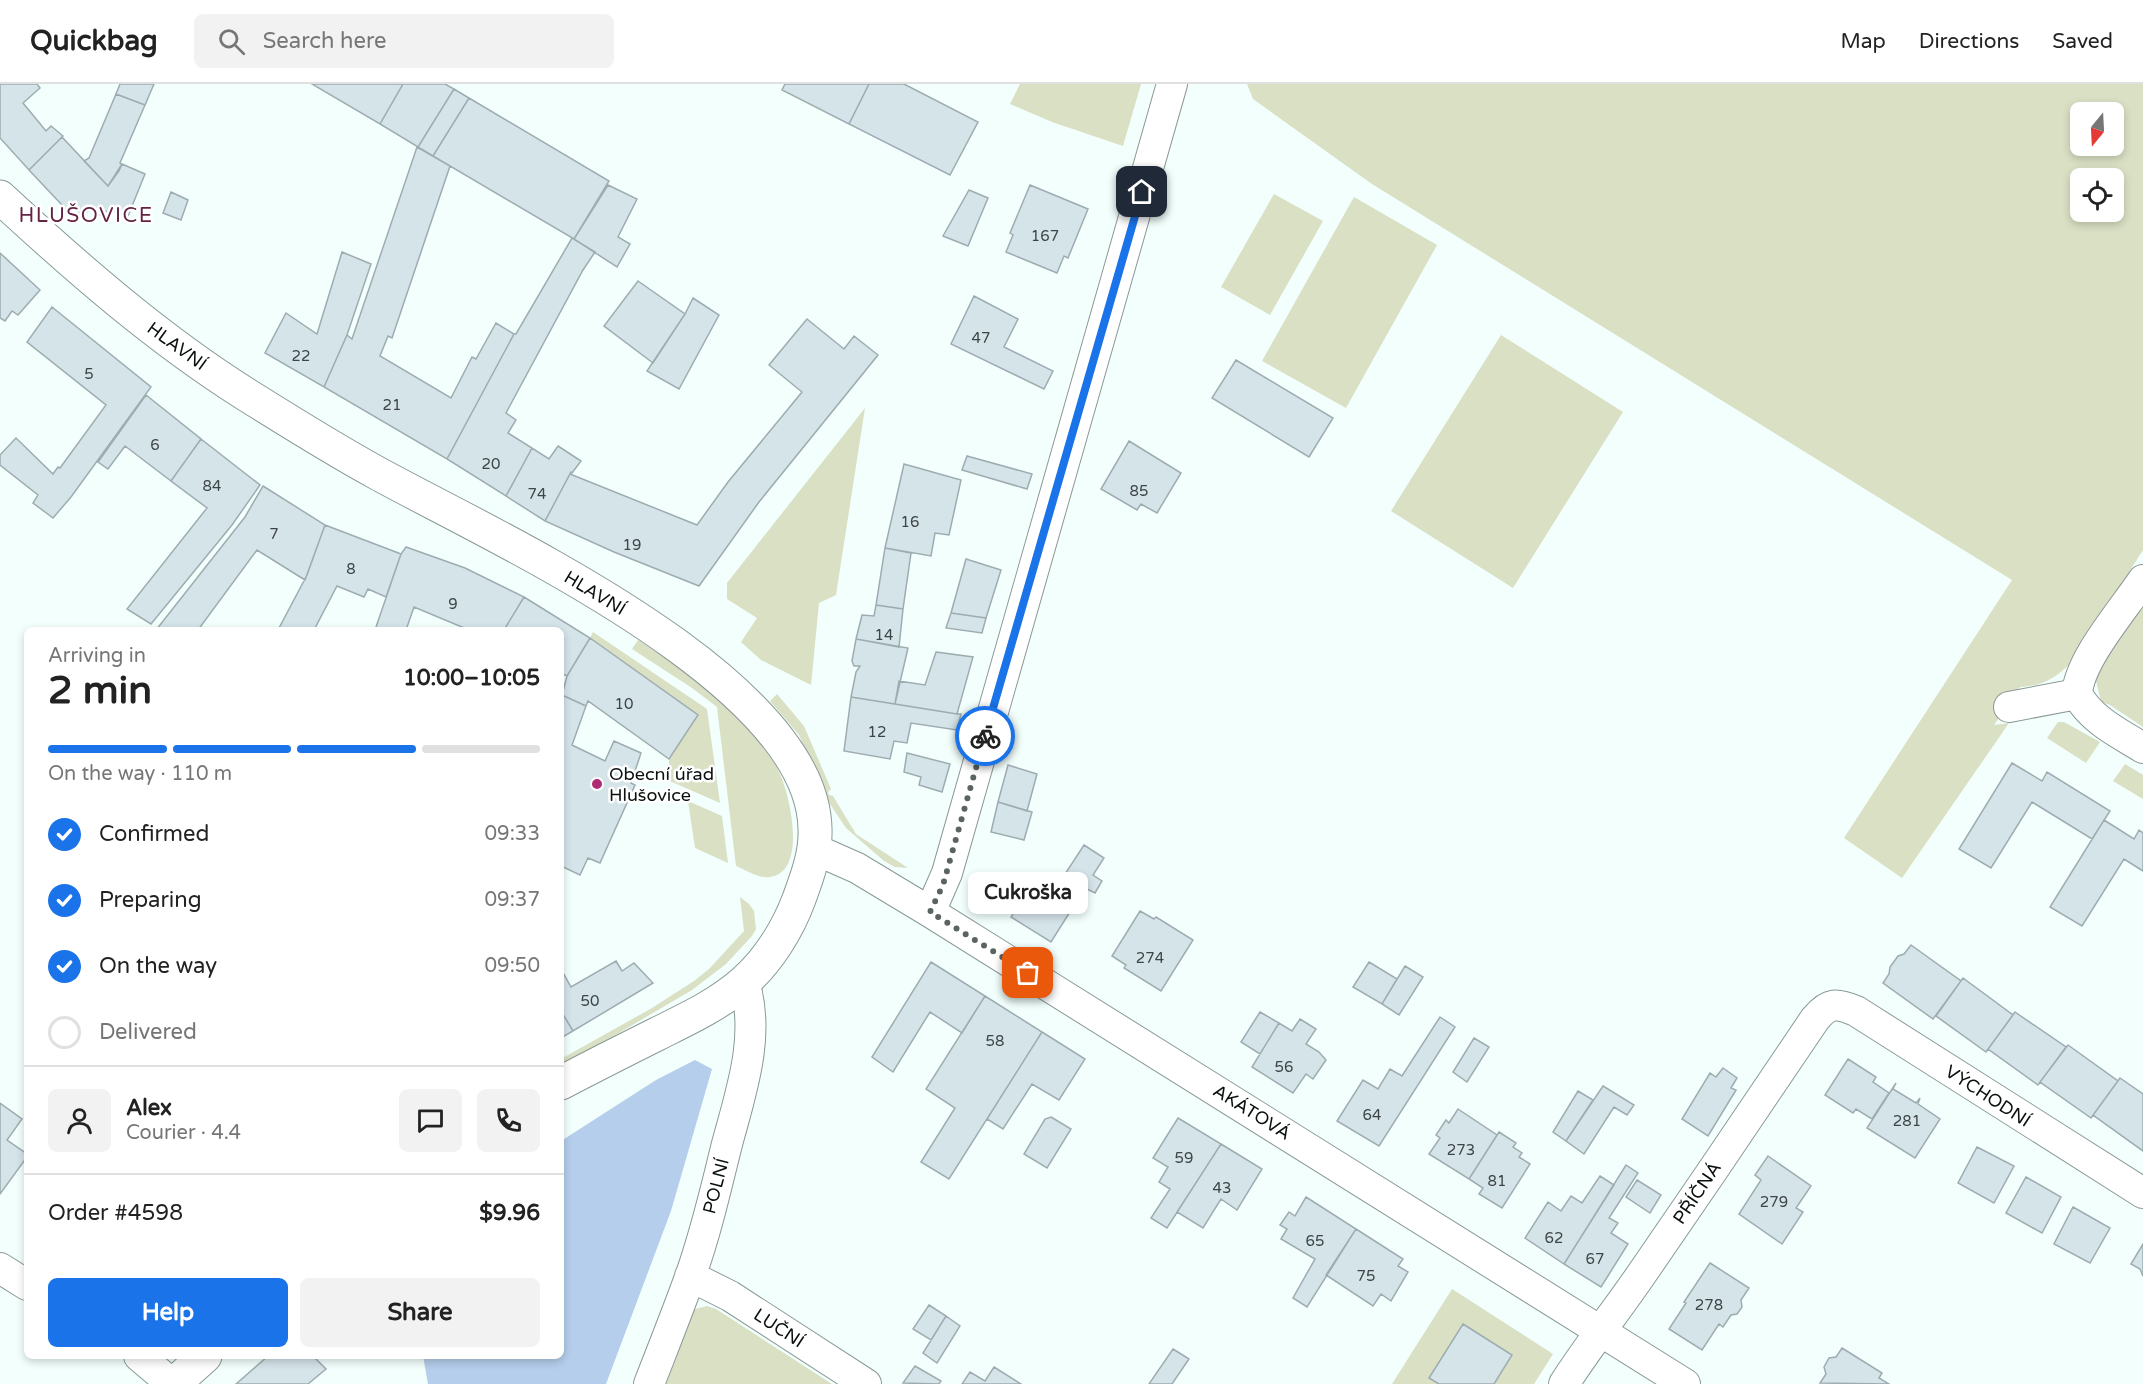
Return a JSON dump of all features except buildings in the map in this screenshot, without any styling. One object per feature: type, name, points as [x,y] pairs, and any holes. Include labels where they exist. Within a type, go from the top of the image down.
[{"type":"street","points":[[930,912],[945,879],[1172,84]]},
{"type":"street","name":"HLAVNÍ","points":[[0,197],[135,314],[245,394],[374,472],[590,590],[639,620],[699,662],[767,723],[787,749],[799,769],[811,801],[815,828],[814,849],[807,877],[796,907],[784,930],[756,970],[729,994],[704,1010],[564,1081]]},
{"type":"street","points":[[2143,580],[2087,663],[2081,675],[2077,694],[2082,705],[2093,715],[2143,748]]},
{"type":"street","points":[[2009,707],[2077,694]]},
{"type":"street","name":"AKÁTOVÁ","points":[[814,849],[857,868],[930,912],[1685,1384]]},
{"type":"street","name":"POLNÍ","points":[[649,1384],[690,1276],[710,1211],[748,1061],[752,1026],[744,982]]},
{"type":"street","name":"PŘÍČNÁ","points":[[1564,1384],[1815,1019],[1821,1011],[1832,1005]]},
{"type":"street","name":"VÝCHODNÍ","points":[[1832,1005],[1844,1005],[1856,1011],[2143,1193]]},
{"type":"street","points":[[0,1268],[24,1283]]},
{"type":"street","name":"LUČNÍ","points":[[690,1276],[730,1296],[866,1384]]},
{"type":"street","points":[[143,1359],[173,1384],[202,1359]]},
{"type":"green space","points":[[1020,84],[1141,84],[1123,146],[1052,122],[1010,104]]},
{"type":"green space","points":[[1247,84],[2143,84],[2143,550],[2070,664],[2047,681],[2020,687],[1994,725],[2009,723],[1902,878],[1844,838],[2012,580],[1372,184],[1253,99]]},
{"type":"green space","points":[[1274,194],[1323,221],[1270,315],[1221,287]]},
{"type":"green space","points":[[1354,197],[1437,245],[1346,408],[1262,361]]},
{"type":"green space","points":[[1501,335],[1623,412],[1513,588],[1391,511]]},
{"type":"green space","points":[[865,408],[836,595],[819,603],[811,685],[761,660],[741,642],[757,618],[727,599],[727,583]]},
{"type":"green space","points":[[2143,602],[2143,727],[2110,705],[2101,702],[2096,681],[2097,670]]},
{"type":"green space","points":[[593,632],[707,709],[720,803],[663,778],[669,766],[669,759],[698,715],[590,638]]},
{"type":"green space","points":[[638,640],[737,713],[768,752],[788,797],[793,831],[789,862],[782,872],[766,877],[736,866],[717,707],[632,649]]},
{"type":"green space","points":[[777,694],[804,726],[831,789],[828,792],[829,795],[833,796],[856,834],[908,868],[895,867],[884,861],[846,828],[826,798],[799,735],[770,701]]},
{"type":"green space","points":[[2058,722],[2064,722],[2100,742],[2086,763],[2047,738]]},
{"type":"green space","points":[[2125,764],[2143,775],[2143,799],[2113,781]]},
{"type":"green space","points":[[688,801],[722,816],[728,863],[695,848]]},
{"type":"green space","points":[[740,897],[754,911],[756,929],[726,964],[692,990],[564,1065],[564,1057],[652,1008],[694,981],[709,969],[744,931]]},
{"type":"green space","points":[[1452,1289],[1553,1354],[1534,1384],[1392,1384]]},
{"type":"green space","points":[[707,1306],[716,1309],[832,1384],[659,1384],[690,1314],[695,1309]]},
{"type":"water","points":[[695,1060],[712,1069],[671,1211],[606,1384],[428,1384],[424,1359],[564,1359],[564,1139],[656,1080]]},
{"type":"way so far","points":[[985,736],[943,885],[930,912],[1028,973]]},
{"type":"place","name":"Obecní úřad Hlušovice","points":[[597,784]]},
{"type":"place","name":"Cukroška","points":[[1028,973]]},
{"type":"district","name":"HLUŠOVICE","points":[[86,215]]},
{"type":"route","points":[[985,736],[1142,192]]}]
